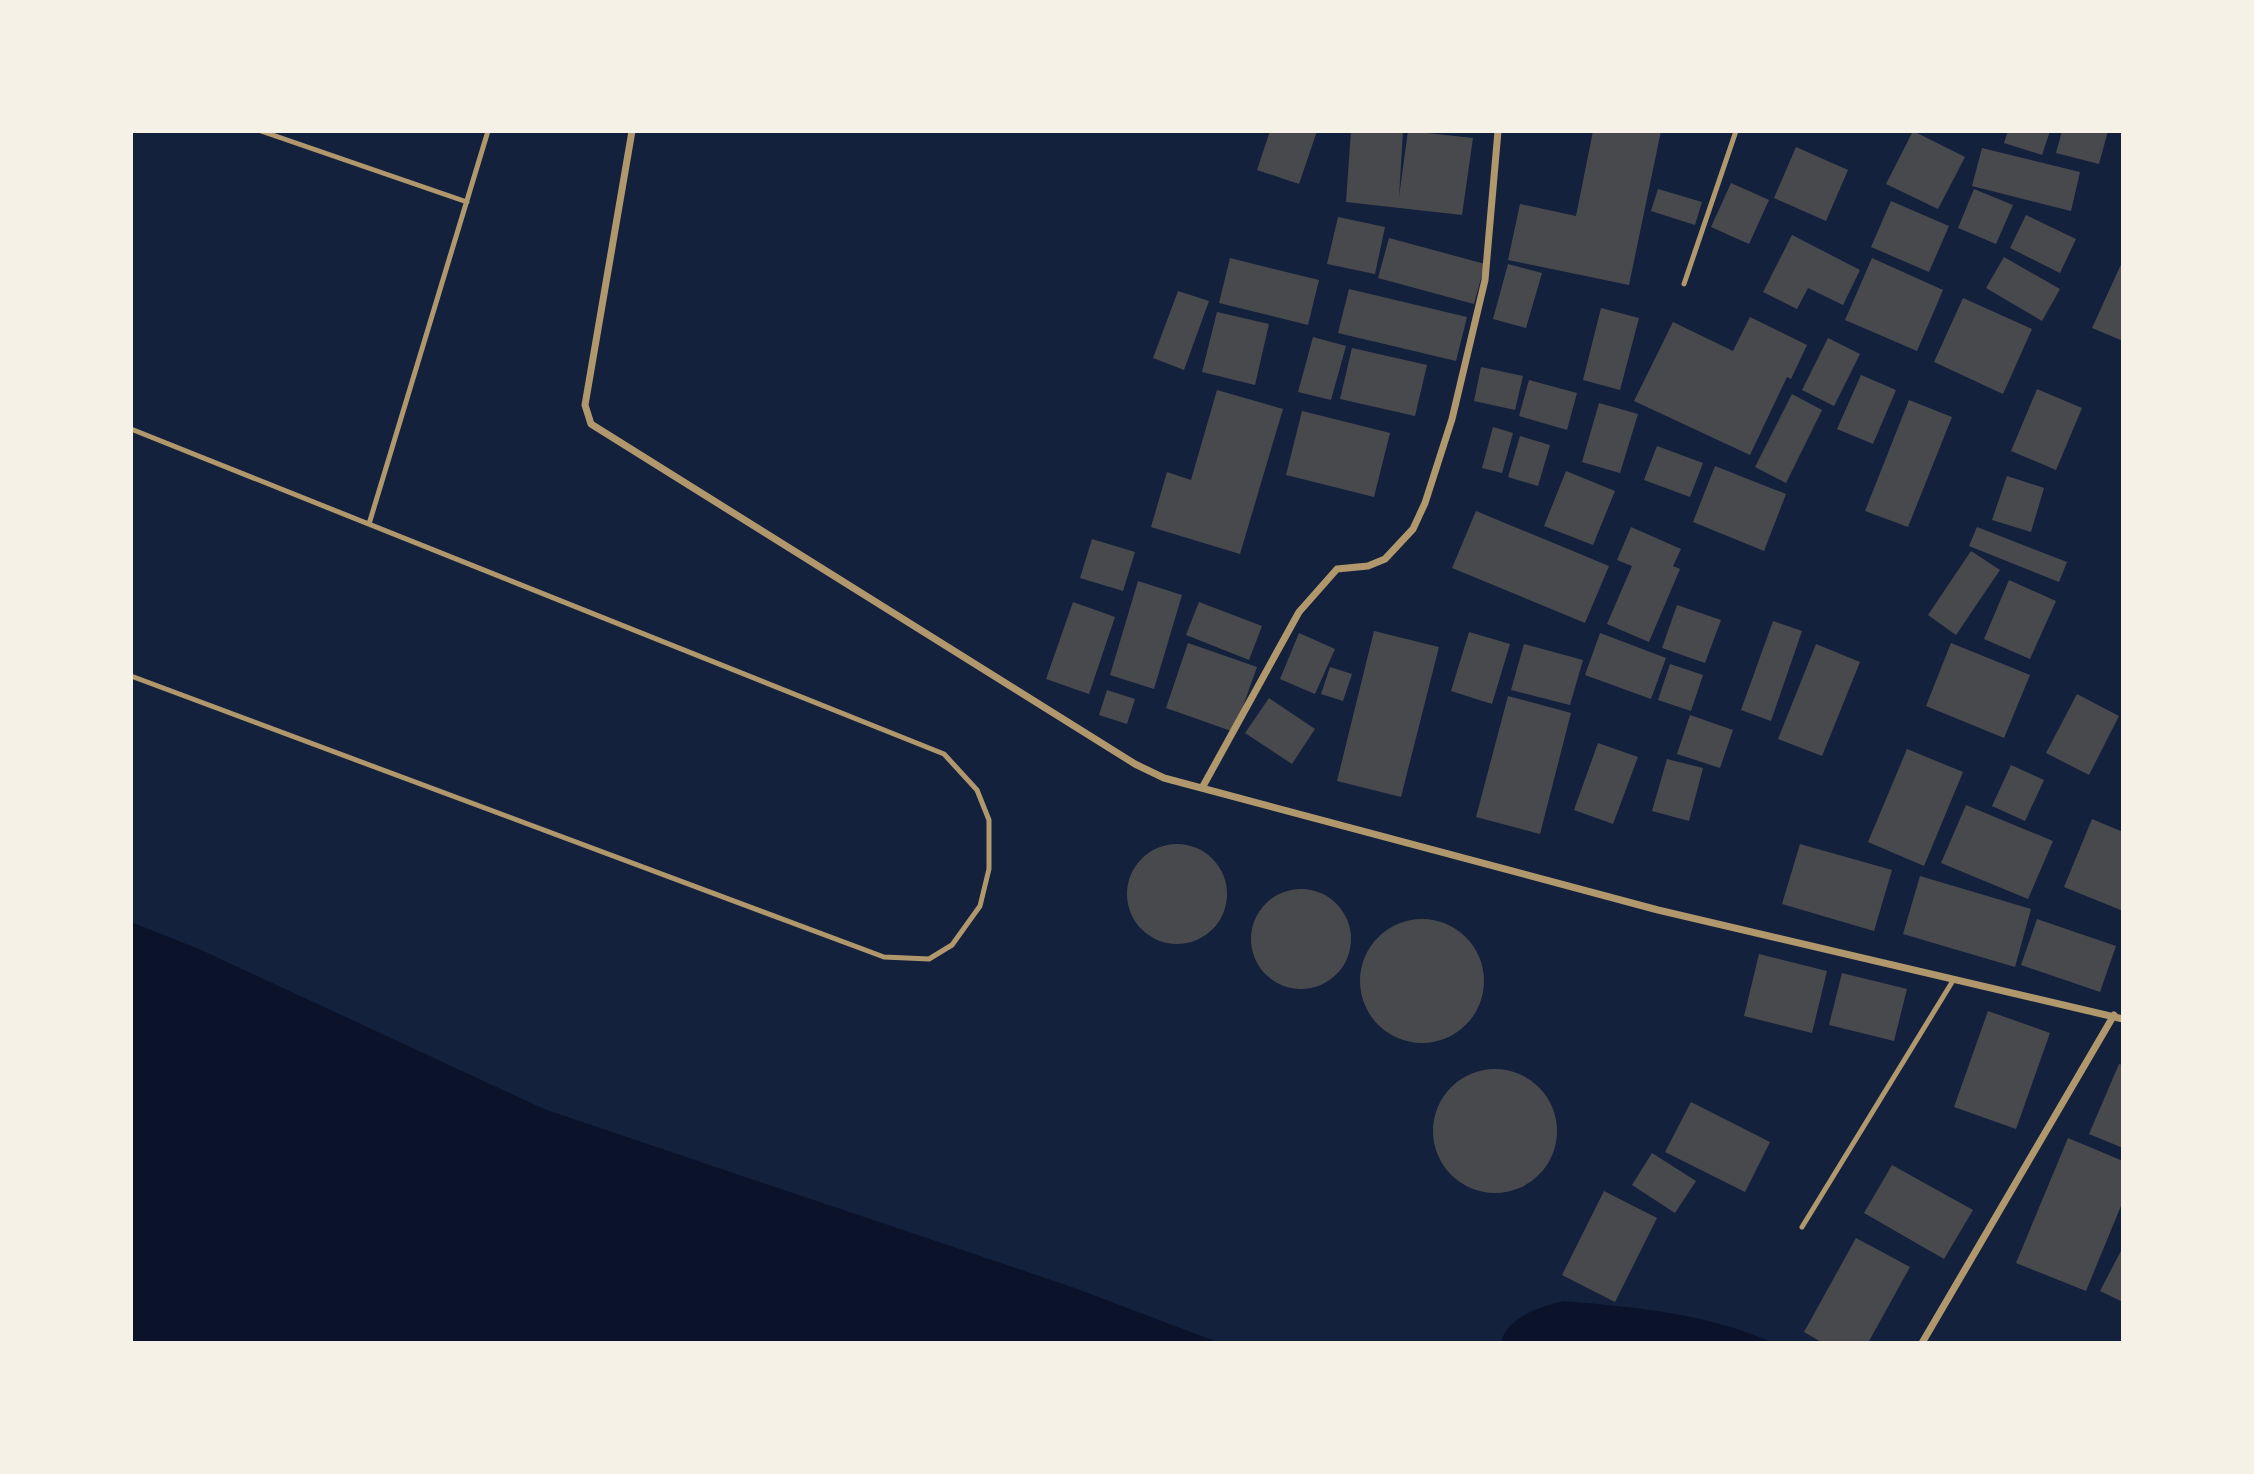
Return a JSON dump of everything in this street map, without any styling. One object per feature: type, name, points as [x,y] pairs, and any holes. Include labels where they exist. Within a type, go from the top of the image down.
[{"type":"street","points":[[632,131],[585,405],[590,424],[1135,764],[1164,778],[1658,911],[2123,1019]]},
{"type":"street","points":[[1202,788],[1300,611],[1337,569],[1368,566],[1385,559],[1413,528],[1425,503],[1452,419],[1480,307],[1488,257],[1497,131]]},
{"type":"street","points":[[1922,1343],[2113,1015]]},
{"type":"lane","points":[[261,131],[467,202]]},
{"type":"lane","points":[[369,524],[488,131]]},
{"type":"lane","points":[[1684,284],[1736,131]]},
{"type":"lane","points":[[131,429],[944,754],[977,790],[989,820],[989,869],[980,906],[952,945],[929,959],[884,957],[131,676]]},
{"type":"lane","points":[[1802,1227],[1954,979]]},
{"type":"water","points":[[131,922],[199,949],[544,1109],[1072,1287],[1220,1343],[131,1343]]},
{"type":"water","points":[[1563,1301],[1644,1309],[1697,1318],[1773,1343],[1500,1343],[1518,1319]]},
{"type":"building","points":[[1270,131],[1317,131],[1299,184],[1257,170]]},
{"type":"building","points":[[1351,131],[1403,131],[1399,197],[1408,131],[1473,138],[1462,215],[1346,202]]},
{"type":"building","points":[[1593,131],[1661,131],[1629,285],[1508,260],[1520,204],[1576,216]]},
{"type":"building","points":[[1913,131],[1965,157],[1938,209],[1886,184]]},
{"type":"building","points":[[2008,131],[2050,131],[2042,155],[2004,143]]},
{"type":"building","points":[[2062,131],[2108,131],[2099,164],[2056,153]]},
{"type":"building","points":[[1796,147],[1848,170],[1826,221],[1774,198]]},
{"type":"building","points":[[1982,148],[2080,172],[2071,211],[1972,186]]},
{"type":"building","points":[[1731,183],[1769,200],[1749,244],[1711,227]]},
{"type":"building","points":[[1658,189],[1702,202],[1695,225],[1651,211]]},
{"type":"building","points":[[1974,189],[2013,205],[1996,244],[1958,228]]},
{"type":"building","points":[[1891,201],[1949,226],[1929,272],[1871,247]]},
{"type":"building","points":[[2026,215],[2076,239],[2060,273],[2010,248]]},
{"type":"building","points":[[1338,217],[1385,227],[1375,274],[1327,264]]},
{"type":"building","points":[[1792,235],[1860,270],[1843,305],[1808,288],[1797,309],[1763,292]]},
{"type":"building","points":[[1389,238],[1485,264],[1474,304],[1378,278]]},
{"type":"building","points":[[2004,257],[2060,289],[2042,321],[1986,288]]},
{"type":"building","points":[[1230,258],[1319,280],[1308,325],[1219,303]]},
{"type":"building","points":[[1872,258],[1943,290],[1917,351],[1845,320]]},
{"type":"building","points":[[2123,260],[2123,341],[2092,328]]},
{"type":"building","points":[[1508,264],[1542,273],[1526,328],[1493,319]]},
{"type":"building","points":[[1349,289],[1467,317],[1456,361],[1338,333]]},
{"type":"building","points":[[1178,291],[1209,301],[1184,370],[1153,358]]},
{"type":"building","points":[[1963,298],[2032,329],[2003,394],[1934,362]]},
{"type":"building","points":[[1601,308],[1639,318],[1620,390],[1583,380]]},
{"type":"building","points":[[1217,312],[1269,324],[1255,385],[1202,372]]},
{"type":"building","points":[[1750,317],[1807,345],[1791,379],[1787,377],[1750,455],[1634,401],[1673,322],[1733,351]]},
{"type":"building","points":[[1313,337],[1346,346],[1331,400],[1298,392]]},
{"type":"building","points":[[1828,338],[1860,354],[1834,406],[1802,390]]},
{"type":"building","points":[[1352,348],[1427,365],[1415,416],[1340,399]]},
{"type":"building","points":[[1481,367],[1523,376],[1515,410],[1474,401]]},
{"type":"building","points":[[1861,375],[1896,390],[1873,444],[1837,429]]},
{"type":"building","points":[[1529,380],[1577,393],[1567,430],[1519,416]]},
{"type":"building","points":[[2037,389],[2082,408],[2056,470],[2011,451]]},
{"type":"building","points":[[1217,390],[1283,409],[1240,554],[1151,527],[1167,472],[1191,480]]},
{"type":"building","points":[[1792,394],[1822,410],[1786,483],[1755,467]]},
{"type":"building","points":[[1909,400],[1952,417],[1908,527],[1865,511]]},
{"type":"building","points":[[1599,403],[1638,414],[1620,473],[1582,462]]},
{"type":"building","points":[[1302,411],[1390,433],[1374,497],[1286,475]]},
{"type":"building","points":[[1493,427],[1513,433],[1502,473],[1482,468]]},
{"type":"building","points":[[1520,436],[1550,445],[1538,486],[1508,477]]},
{"type":"building","points":[[1657,446],[1703,463],[1690,497],[1644,480]]},
{"type":"building","points":[[1715,466],[1786,494],[1764,551],[1693,522]]},
{"type":"building","points":[[1566,471],[1615,491],[1593,545],[1544,526]]},
{"type":"building","points":[[2007,476],[2044,488],[2031,532],[1992,520]]},
{"type":"building","points":[[1476,511],[1609,566],[1585,623],[1452,568]]},
{"type":"building","points":[[1631,527],[1681,549],[1673,566],[1680,569],[1649,642],[1607,624],[1632,566],[1617,560]]},
{"type":"building","points":[[1977,527],[2067,562],[2059,582],[1969,546]]},
{"type":"building","points":[[1092,539],[1135,552],[1123,591],[1080,578]]},
{"type":"building","points":[[1971,551],[2000,570],[1956,635],[1928,615]]},
{"type":"building","points":[[2009,580],[2056,601],[2030,659],[1984,639]]},
{"type":"building","points":[[1138,581],[1182,595],[1154,689],[1110,675]]},
{"type":"building","points":[[1073,602],[1115,617],[1089,694],[1046,679]]},
{"type":"building","points":[[1199,602],[1262,626],[1249,660],[1186,635]]},
{"type":"building","points":[[1677,605],[1721,620],[1705,663],[1662,648]]},
{"type":"building","points":[[1773,621],[1802,631],[1771,721],[1741,710]]},
{"type":"building","points":[[1374,631],[1439,647],[1401,797],[1337,781]]},
{"type":"building","points":[[1469,632],[1510,644],[1492,704],[1451,691]]},
{"type":"building","points":[[1299,633],[1335,649],[1315,694],[1280,679]]},
{"type":"building","points":[[1600,633],[1666,658],[1651,699],[1585,675]]},
{"type":"building","points":[[1188,643],[1257,667],[1234,732],[1166,708]]},
{"type":"building","points":[[1951,643],[2030,675],[2004,738],[1926,706]]},
{"type":"building","points":[[1524,644],[1583,660],[1570,705],[1511,690]]},
{"type":"building","points":[[1816,644],[1860,662],[1822,756],[1778,739]]},
{"type":"building","points":[[1670,664],[1703,675],[1691,711],[1658,700]]},
{"type":"building","points":[[1330,667],[1352,674],[1343,701],[1321,694]]},
{"type":"building","points":[[1107,690],[1135,699],[1127,724],[1099,715]]},
{"type":"building","points":[[2077,694],[2119,716],[2089,775],[2046,753]]},
{"type":"building","points":[[1508,696],[1571,713],[1540,834],[1476,817]]},
{"type":"building","points":[[1269,698],[1315,729],[1292,764],[1245,733]]},
{"type":"building","points":[[1690,715],[1733,730],[1720,768],[1677,754]]},
{"type":"building","points":[[1598,743],[1638,757],[1613,824],[1574,810]]},
{"type":"building","points":[[1907,749],[1963,772],[1924,866],[1868,842]]},
{"type":"building","points":[[1667,759],[1703,768],[1689,821],[1652,811]]},
{"type":"building","points":[[2011,765],[2044,780],[2025,821],[1992,806]]},
{"type":"building","points":[[1966,805],[2053,841],[2028,899],[1941,863]]},
{"type":"building","points":[[2092,819],[2123,832],[2123,911],[2064,887]]},
{"type":"building","points":[[1177,844],[1196,848],[1212,859],[1223,875],[1227,894],[1223,913],[1212,929],[1196,940],[1177,944],[1158,940],[1142,929],[1131,913],[1127,894],[1131,875],[1142,859],[1158,848]]},
{"type":"building","points":[[1800,844],[1892,870],[1874,931],[1782,904]]},
{"type":"building","points":[[1920,876],[2031,909],[2015,967],[1903,934]]},
{"type":"building","points":[[1301,889],[1320,893],[1336,904],[1347,920],[1351,939],[1347,958],[1336,974],[1320,985],[1301,989],[1282,985],[1266,974],[1255,958],[1251,939],[1255,920],[1266,904],[1282,893]]},
{"type":"building","points":[[1422,919],[1446,924],[1466,937],[1479,957],[1484,981],[1479,1005],[1466,1025],[1446,1038],[1422,1043],[1398,1038],[1378,1025],[1365,1005],[1360,981],[1365,957],[1378,937],[1398,924]]},
{"type":"building","points":[[2037,919],[2116,946],[2100,992],[2021,965]]},
{"type":"building","points":[[1759,954],[1827,971],[1812,1033],[1744,1016]]},
{"type":"building","points":[[1842,973],[1907,989],[1894,1041],[1829,1025]]},
{"type":"building","points":[[1988,1011],[2050,1033],[2016,1129],[1954,1107]]},
{"type":"building","points":[[2119,1064],[2123,1065],[2123,1148],[2089,1134]]},
{"type":"building","points":[[1495,1069],[1519,1074],[1539,1087],[1552,1107],[1557,1131],[1552,1155],[1539,1175],[1519,1188],[1495,1193],[1471,1188],[1451,1175],[1438,1155],[1433,1131],[1438,1107],[1451,1087],[1471,1074]]},
{"type":"building","points":[[1691,1102],[1770,1142],[1745,1192],[1665,1152]]},
{"type":"building","points":[[2068,1138],[2123,1161],[2123,1201],[2086,1291],[2016,1263]]},
{"type":"building","points":[[1652,1153],[1696,1181],[1675,1213],[1632,1185]]},
{"type":"building","points":[[1892,1165],[1973,1210],[1944,1259],[1864,1213]]},
{"type":"building","points":[[1604,1191],[1657,1218],[1615,1302],[1562,1275]]},
{"type":"building","points":[[1856,1238],[1910,1267],[1868,1343],[1823,1343],[1804,1332]]},
{"type":"building","points":[[2123,1247],[2123,1302],[2100,1291]]}]
